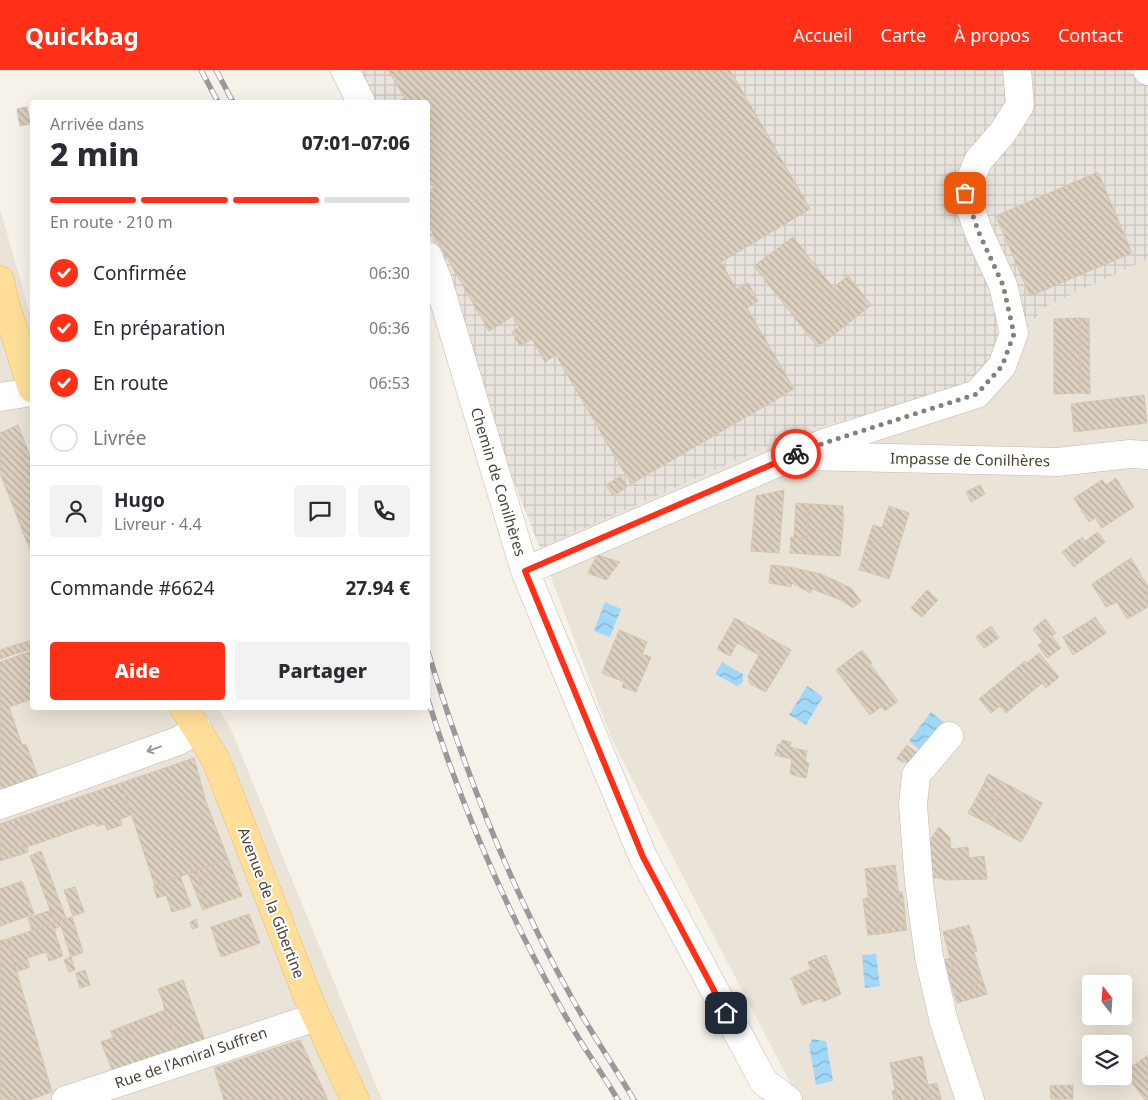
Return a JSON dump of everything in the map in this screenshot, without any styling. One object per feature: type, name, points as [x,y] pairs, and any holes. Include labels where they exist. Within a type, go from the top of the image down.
[{"type":"main road","points":[[0,280],[4,300],[30,384]]},
{"type":"main road","name":"Avenue de la Gibertine","points":[[191,718],[216,760],[316,1017],[355,1100]]},
{"type":"street","points":[[345,70],[360,100]]},
{"type":"street","points":[[525,571],[824,443],[977,394],[1002,366],[1014,334],[1003,285],[979,233],[965,193],[978,161],[1003,132],[1020,105],[1017,70]]},
{"type":"street","name":"Chemin de Conilhères","points":[[430,261],[438,281],[525,571],[643,857],[764,1082],[788,1100]]},
{"type":"street","points":[[0,397],[30,390]]},
{"type":"street","name":"Impasse de Conilhères","points":[[793,456],[1057,462],[1130,454],[1148,455]]},
{"type":"street","points":[[0,805],[178,741],[191,718]]},
{"type":"street","points":[[949,736],[916,775],[912,805],[919,882],[929,957],[944,1022],[970,1100]]},
{"type":"street","name":"Rue de l'Amiral Suffren","points":[[66,1100],[316,1017]]},
{"type":"shaded area","points":[[354,70],[1126,70],[1148,84],[1148,259],[1047,306],[967,389],[799,432],[540,548],[495,434],[430,237],[430,100],[371,100]]},
{"type":"shaded area","points":[[0,209],[30,313],[30,710],[219,710],[230,727],[382,1100],[0,1100]]},
{"type":"shaded area","points":[[1148,259],[1148,1100],[799,1100],[612,740],[540,548],[799,432],[967,389],[1047,306]]},
{"type":"water","points":[[605,602],[621,609],[610,637],[594,631]]},
{"type":"water","points":[[722,662],[743,674],[743,682],[737,686],[715,674]]},
{"type":"water","points":[[807,686],[823,697],[806,725],[789,715]]},
{"type":"water","points":[[931,712],[946,724],[923,753],[909,741]]},
{"type":"water","points":[[876,954],[880,986],[865,988],[862,955]]},
{"type":"water","points":[[812,1039],[826,1041],[833,1081],[816,1085],[809,1044]]},
{"type":"building","points":[[388,70],[730,70],[810,209],[721,262],[736,289],[748,283],[758,301],[747,308],[794,389],[631,484],[556,355],[545,362],[532,339],[520,346],[512,332],[519,327],[513,316],[489,331],[430,228],[430,190],[434,188],[430,181],[430,100],[402,100],[405,98]]},
{"type":"building","points":[[27,107],[30,124],[20,126],[17,109]]},
{"type":"building","points":[[1098,172],[1132,253],[1030,296],[996,216]]},
{"type":"building","points":[[793,237],[856,317],[818,347],[754,266]]},
{"type":"building","points":[[848,276],[871,305],[856,317],[833,288]]},
{"type":"building","points":[[1080,318],[1089,319],[1090,394],[1080,393]]},
{"type":"building","points":[[1080,318],[1080,393],[1054,394],[1054,319]]},
{"type":"building","points":[[1144,395],[1147,423],[1074,432],[1071,404]]},
{"type":"building","points":[[18,425],[30,456],[30,550],[0,473],[0,433]]},
{"type":"building","points":[[621,476],[627,487],[613,496],[606,485]]},
{"type":"building","points":[[1116,478],[1134,507],[1102,528],[1095,518],[1089,522],[1074,498],[1102,480],[1106,485]]},
{"type":"building","points":[[980,485],[985,494],[971,502],[966,492]]},
{"type":"building","points":[[784,490],[779,553],[751,551],[756,496]]},
{"type":"building","points":[[796,503],[809,504],[807,539],[794,538]]},
{"type":"building","points":[[809,504],[843,506],[840,556],[790,553],[791,537],[807,539]]},
{"type":"building","points":[[889,506],[909,513],[889,579],[864,571],[874,542],[868,540],[873,525],[882,528]]},
{"type":"building","points":[[1098,532],[1105,542],[1093,552],[1085,541]]},
{"type":"building","points":[[1082,537],[1093,552],[1074,567],[1062,552]]},
{"type":"building","points":[[868,540],[874,542],[864,571],[859,570]]},
{"type":"building","points":[[597,555],[620,562],[606,580],[588,573]]},
{"type":"building","points":[[1131,558],[1148,587],[1148,607],[1127,619],[1117,602],[1106,607],[1092,584]]},
{"type":"building","points":[[771,565],[789,567],[781,585],[769,583]]},
{"type":"building","points":[[789,567],[821,574],[851,588],[861,601],[853,608],[841,600],[812,589],[810,593],[792,583],[791,587],[781,585]]},
{"type":"building","points":[[927,590],[938,600],[922,617],[911,608]]},
{"type":"building","points":[[1095,617],[1106,633],[1093,642],[1083,625]]},
{"type":"building","points":[[735,618],[791,650],[766,692],[750,684],[748,676],[759,655],[737,643],[730,656],[717,649]]},
{"type":"building","points":[[1045,619],[1056,633],[1052,636],[1061,648],[1047,658],[1038,645],[1043,642],[1033,629]]},
{"type":"building","points":[[1083,625],[1093,642],[1073,655],[1063,637]]},
{"type":"building","points":[[991,626],[999,638],[984,648],[976,637]]},
{"type":"building","points":[[619,630],[647,642],[642,654],[651,657],[636,692],[622,687],[624,682],[602,673]]},
{"type":"building","points":[[30,641],[30,650],[18,653],[15,645]]},
{"type":"building","points":[[15,645],[18,653],[0,659],[0,650]]},
{"type":"building","points":[[862,650],[872,663],[870,664],[898,701],[885,711],[881,707],[870,715],[836,670]]},
{"type":"building","points":[[30,652],[30,700],[9,707],[22,745],[26,744],[39,780],[3,792],[0,785],[0,662]]},
{"type":"building","points":[[1039,653],[1059,677],[1046,688],[1042,683],[1006,713],[1000,706],[991,713],[979,699],[1025,661],[1027,663]]},
{"type":"building","points":[[782,740],[791,742],[790,747],[807,751],[805,761],[809,763],[806,778],[790,774],[792,759],[775,755],[778,744],[781,745]]},
{"type":"building","points":[[907,745],[921,756],[915,763],[902,762],[897,758]]},
{"type":"building","points":[[194,758],[206,802],[228,859],[155,886],[121,783]]},
{"type":"building","points":[[988,774],[1042,803],[1026,834],[991,815],[998,801],[992,798],[995,792],[983,786]]},
{"type":"building","points":[[121,783],[131,815],[120,819],[122,825],[107,830],[105,824],[96,826],[95,823],[24,848],[14,819]]},
{"type":"building","points":[[983,786],[995,792],[992,798],[998,801],[987,823],[968,813]]},
{"type":"building","points":[[991,815],[1026,834],[1021,842],[987,823]]},
{"type":"building","points":[[14,819],[23,846],[0,853],[0,824]]},
{"type":"building","points":[[939,827],[950,838],[951,849],[968,847],[969,858],[984,856],[987,879],[943,880],[943,878],[928,878],[924,848]]},
{"type":"building","points":[[23,846],[24,848],[27,847],[28,852],[0,861],[0,853]]},
{"type":"building","points":[[41,851],[66,918],[55,923],[30,856]]},
{"type":"building","points":[[228,859],[242,896],[210,907],[196,870]]},
{"type":"building","points":[[895,865],[900,903],[904,903],[906,926],[877,929],[875,911],[870,911],[865,869]]},
{"type":"building","points":[[196,870],[210,907],[203,910],[188,873]]},
{"type":"building","points":[[180,876],[191,906],[172,912],[166,895],[157,898],[153,886]]},
{"type":"building","points":[[22,881],[34,914],[0,926],[0,889]]},
{"type":"building","points":[[75,887],[84,912],[73,916],[64,890]]},
{"type":"building","points":[[902,892],[904,903],[900,903],[898,893]]},
{"type":"building","points":[[868,898],[870,911],[875,911],[878,934],[868,935],[863,899]]},
{"type":"building","points":[[51,910],[55,923],[32,930],[28,918]]},
{"type":"building","points":[[249,914],[260,943],[221,957],[211,927]]},
{"type":"building","points":[[72,917],[83,952],[71,957],[61,926],[54,929],[63,956],[49,961],[46,952],[27,958],[30,967],[17,972],[7,939]]},
{"type":"building","points":[[196,919],[198,927],[192,929],[190,922]]},
{"type":"building","points":[[969,925],[977,951],[974,952],[983,982],[972,985],[974,991],[955,997],[947,970],[953,968],[943,932]]},
{"type":"building","points":[[906,926],[907,930],[878,934],[877,929]]},
{"type":"building","points":[[7,939],[52,1092],[29,1100],[0,1099],[0,941]]},
{"type":"building","points":[[826,955],[841,994],[823,1002],[822,998],[802,1005],[791,978],[811,969],[808,962]]},
{"type":"building","points":[[71,957],[75,970],[69,972],[64,960]]},
{"type":"building","points":[[950,958],[953,968],[947,970],[944,960]]},
{"type":"building","points":[[85,970],[90,985],[80,988],[76,973]]},
{"type":"building","points":[[183,980],[205,1041],[180,1049],[158,989]]},
{"type":"building","points":[[983,982],[985,987],[974,991],[972,985]]},
{"type":"building","points":[[985,987],[987,994],[957,1003],[955,997]]},
{"type":"building","points":[[165,1010],[180,1049],[144,1061],[129,1024]]},
{"type":"building","points":[[129,1024],[144,1061],[113,1072],[101,1042],[127,1032],[124,1026]]},
{"type":"building","points":[[124,1026],[127,1032],[113,1038],[111,1031]]},
{"type":"building","points":[[300,1040],[328,1100],[224,1100],[214,1068]]},
{"type":"building","points":[[1148,1055],[1148,1100],[1145,1100],[1132,1083],[1132,1066]]},
{"type":"building","points":[[922,1056],[931,1100],[897,1100],[890,1063]]},
{"type":"building","points":[[937,1083],[941,1100],[931,1100],[928,1085]]},
{"type":"building","points":[[1073,1085],[1073,1099],[1051,1099],[1050,1086]]},
{"type":"building","points":[[896,1090],[898,1100],[894,1100],[892,1091]]},
{"type":"railway","points":[[201,70],[217,100]]},
{"type":"railway","points":[[216,70],[232,100]]},
{"type":"railway","points":[[430,658],[474,786],[529,916],[573,1000],[634,1100]]},
{"type":"railway","points":[[430,706],[470,818],[503,895],[567,1018],[618,1100]]},
{"type":"way so far","points":[[796,454],[824,443],[977,394],[1002,366],[1014,334],[1003,285],[979,233],[965,193]]},
{"type":"route","points":[[726,1013],[643,857],[525,571],[796,454]]}]
